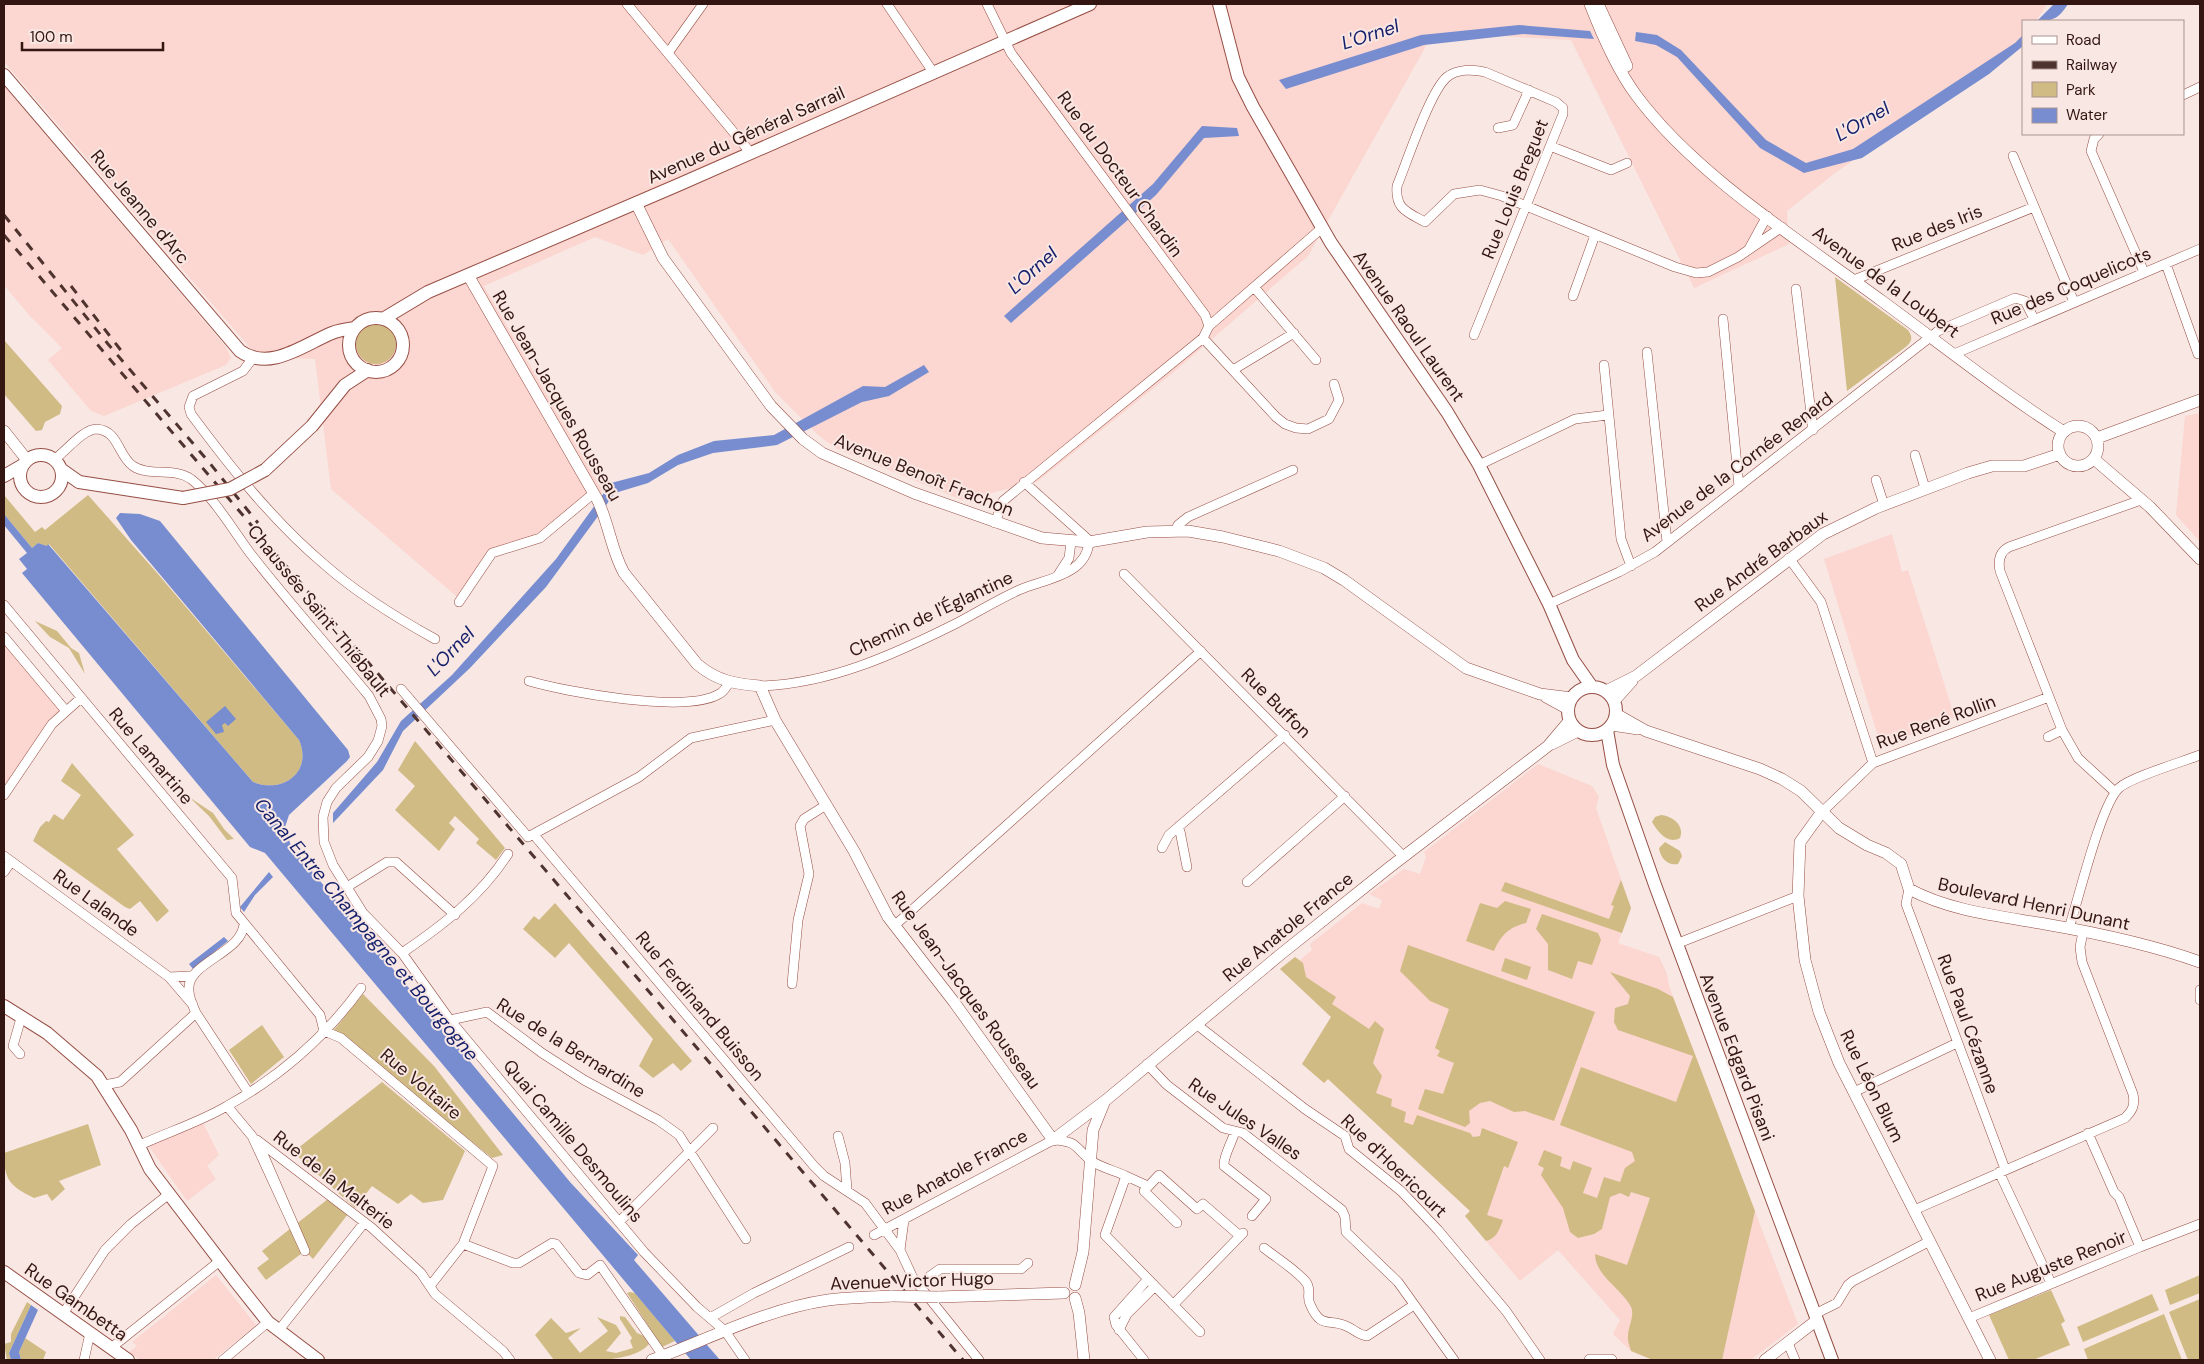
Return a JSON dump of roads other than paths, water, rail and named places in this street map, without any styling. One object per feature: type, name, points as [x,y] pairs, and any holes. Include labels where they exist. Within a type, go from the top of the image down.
[{"type":"main road","name":"Avenue du Général Sarrail","points":[[383,319],[416,298],[1090,4]]},
{"type":"main road","name":"Avenue Raoul Laurent","points":[[1221,6],[1238,77],[1322,228],[1370,303],[1447,412],[1479,465],[1550,604],[1573,660],[1592,687]]},
{"type":"main road","name":"Rue Jeanne d'Arc","points":[[4,76],[231,341],[240,351],[253,358]]},
{"type":"main road","points":[[58,488],[79,482],[183,498],[208,495],[230,489],[251,480],[280,457],[312,426],[345,385],[368,370],[380,371],[396,362],[402,350],[400,332],[406,314],[416,298]]},
{"type":"main road","points":[[253,358],[275,358],[338,331],[355,328],[366,320],[383,319],[393,324],[400,332]]},
{"type":"main road","points":[[345,385],[351,353],[350,338],[355,328]]},
{"type":"main road","points":[[321,339],[337,340],[368,370]]},
{"type":"main road","points":[[4,476],[39,454],[59,465],[79,482]]},
{"type":"main road","points":[[25,462],[20,474],[23,486],[29,493],[38,497],[51,494],[62,482],[59,465]]},
{"type":"main road","points":[[4,481],[23,486]]},
{"type":"main road","name":"Avenue Raoul Laurent","points":[[1572,705],[1573,660]]},
{"type":"main road","points":[[1592,687],[1610,696],[1612,723],[1595,736],[1578,731],[1572,705],[1592,687]]},
{"type":"main road","name":"Avenue Edgard Pisani","points":[[1612,723],[1613,765]]},
{"type":"main road","name":"Avenue Edgard Pisani","points":[[1595,736],[1613,765],[1676,944],[1832,1360]]},
{"type":"main road","points":[[4,1006],[66,1047],[107,1091],[142,1144],[150,1168],[268,1322],[318,1360]]},
{"type":"main road","name":"Rue Gambetta","points":[[4,1272],[128,1360]]},
{"type":"street","points":[[627,4],[750,152]]},
{"type":"street","points":[[668,53],[703,4]]},
{"type":"street","points":[[887,4],[934,72]]},
{"type":"street","name":"Rue du Docteur Chardin","points":[[987,4],[1004,41],[1205,315],[1209,326]]},
{"type":"street","name":"Avenue de la Loubert","points":[[1590,4],[1605,40],[1636,94],[1659,123],[1727,186],[1954,354],[2064,432]]},
{"type":"street","name":"Avenue de la Loubert","points":[[1599,4],[1628,67],[1641,88],[1692,154]]},
{"type":"street","name":"Rue Louis Breguet","points":[[1474,335],[1563,114],[1563,108],[1556,102],[1530,90],[1474,70],[1453,73],[1436,90],[1397,186],[1399,205],[1406,212],[1425,222],[1445,202],[1462,191],[1489,192],[1525,206]]},
{"type":"street","points":[[2184,95],[2200,87]]},
{"type":"street","points":[[1498,128],[1513,125],[1530,90]]},
{"type":"street","points":[[2097,136],[2092,151],[2144,272]]},
{"type":"street","points":[[1550,146],[1611,170],[1627,163]]},
{"type":"street","points":[[2012,156],[2074,302]]},
{"type":"street","name":"Avenue Benoît Frachon","points":[[636,203],[663,258],[783,421],[822,453],[840,462],[994,523],[1042,538],[1071,542],[1090,542],[1147,532],[1175,531],[1233,539],[1279,551],[1324,568],[1460,664],[1572,705]]},
{"type":"street","points":[[1525,206],[1696,274],[1708,272],[1723,265],[1775,234],[1782,227]]},
{"type":"street","name":"Rue des Iris","points":[[1854,280],[2034,206]]},
{"type":"street","points":[[1749,249],[1767,216]]},
{"type":"street","points":[[994,523],[1003,501],[1024,482],[1204,338],[1209,326],[1322,228]]},
{"type":"street","points":[[1573,296],[1595,235]]},
{"type":"street","name":"Rue des Coquelicots","points":[[1954,354],[2200,249]]},
{"type":"street","points":[[2166,264],[2196,337],[2199,353]]},
{"type":"street","name":"Rue Jean-Jacques Rousseau","points":[[468,275],[604,512],[618,563],[627,578],[697,664],[707,672],[729,683],[760,686],[776,720],[854,851],[876,896],[894,926],[954,1002],[1053,1140]]},
{"type":"street","points":[[1254,287],[1316,360]]},
{"type":"street","points":[[1796,289],[1813,430]]},
{"type":"street","name":"Avenue de la Cornée Renard","points":[[1550,604],[1631,566],[1667,542],[1946,327],[2015,298],[2025,301],[2034,319]]},
{"type":"street","points":[[1723,319],[1739,486]]},
{"type":"street","points":[[1233,370],[1294,333]]},
{"type":"street","points":[[1204,338],[1276,417],[1296,428],[1308,429],[1329,419],[1339,400],[1334,384]]},
{"type":"street","points":[[1647,352],[1667,542]]},
{"type":"street","points":[[253,358],[243,371],[193,396],[188,407],[191,414],[225,460],[296,538],[325,566],[407,624],[435,640]]},
{"type":"street","points":[[1604,365],[1621,539],[1631,566]]},
{"type":"street","points":[[2096,438],[2200,400]]},
{"type":"street","points":[[1479,465],[1575,419],[1608,415]]},
{"type":"street","points":[[2073,427],[2084,427],[2096,438],[2098,445],[2094,458],[2089,463],[2076,466],[2069,464],[2060,454],[2058,443],[2064,432],[2073,427]]},
{"type":"street","name":"Chaussée Saint-Thiébault","points":[[59,465],[89,430],[97,429],[114,437],[127,460],[133,466],[140,469],[177,473],[195,483],[369,696],[379,712],[382,726],[378,742],[364,761],[336,788],[327,802],[323,817],[326,849],[346,887],[363,913],[402,953]]},
{"type":"street","points":[[4,432],[25,462]]},
{"type":"street","name":"Rue André Barbaux","points":[[1610,696],[1823,534],[1884,505],[1926,488],[1992,466],[2024,466],[2060,454]]},
{"type":"street","points":[[1915,455],[1926,488]]},
{"type":"street","points":[[2094,458],[2141,500],[2200,559]]},
{"type":"street","points":[[1175,531],[1178,525],[1188,517],[1294,470]]},
{"type":"street","points":[[1876,480],[1884,505]]},
{"type":"street","points":[[1024,482],[1090,542]]},
{"type":"street","points":[[459,602],[492,553],[540,538],[595,496]]},
{"type":"street","points":[[2115,792],[2078,758],[2062,730],[2000,571],[2001,554],[2009,547],[2141,500]]},
{"type":"street","points":[[1056,578],[1069,558],[1071,542]]},
{"type":"street","name":"Chemin de l'Églantine","points":[[760,686],[804,682],[861,666],[954,624],[1019,590],[1056,578],[1083,561],[1089,550],[1090,542]]},
{"type":"street","points":[[1789,558],[1821,602],[1874,763]]},
{"type":"street","name":"Rue Buffon","points":[[1124,574],[1404,857]]},
{"type":"street","name":"Rue Lamartine","points":[[4,605],[232,878],[236,913],[320,1015],[324,1031]]},
{"type":"street","points":[[4,637],[66,711]]},
{"type":"street","points":[[894,926],[1201,651]]},
{"type":"street","points":[[529,681],[578,693],[650,701],[708,698],[718,695],[729,683]]},
{"type":"street","name":"Rue Ferdinand Buisson","points":[[400,689],[531,836],[814,1166],[830,1181],[847,1190],[864,1203],[886,1229],[900,1250],[913,1278],[979,1360]]},
{"type":"street","name":"Rue René Rollin","points":[[1822,814],[1874,763],[2049,697]]},
{"type":"street","points":[[4,795],[52,724],[81,698]]},
{"type":"street","name":"Rue Anatole France","points":[[1548,746],[1572,705]]},
{"type":"street","points":[[531,836],[639,778],[691,738],[776,720]]},
{"type":"street","points":[[1612,723],[1646,731],[1760,769],[1782,779],[1801,791],[1822,814],[1852,837],[1886,853],[1901,864],[1909,889]]},
{"type":"street","points":[[2048,737],[2062,730]]},
{"type":"street","name":"Rue Anatole France","points":[[874,1235],[1053,1140],[1106,1100],[1196,1024],[1404,857],[1548,746],[1578,731]]},
{"type":"street","points":[[1162,848],[1169,835],[1285,736]]},
{"type":"street","points":[[2069,928],[2093,847],[2115,792],[2127,783],[2200,755]]},
{"type":"street","points":[[1248,882],[1345,796]]},
{"type":"street","points":[[792,984],[798,920],[809,874],[800,826],[804,819],[826,805]]},
{"type":"street","name":"Rue Léon Blum","points":[[1822,814],[1800,842],[1798,896],[1805,960],[1819,1012],[1831,1045],[1854,1092],[1990,1360]]},
{"type":"street","points":[[1179,826],[1187,867]]},
{"type":"street","points":[[402,953],[455,915],[482,888],[508,854]]},
{"type":"street","points":[[4,872],[8,859]]},
{"type":"street","name":"Rue Lalande","points":[[8,859],[169,977],[194,1009]]},
{"type":"street","points":[[346,887],[387,862],[394,862],[402,865],[455,915]]},
{"type":"street","name":"Boulevard Henri Dunant","points":[[1909,889],[1923,897],[1951,906],[2069,928],[2168,951],[2200,962]]},
{"type":"street","name":"Rue Paul Cézanne","points":[[1909,889],[1906,904],[2002,1171],[2051,1283]]},
{"type":"street","points":[[1676,944],[1798,896]]},
{"type":"street","points":[[169,977],[191,976],[240,938],[244,923]]},
{"type":"street","points":[[1914,1210],[2125,1118],[2132,1111],[2134,1103],[2110,1033],[2084,968],[2080,947],[2083,932]]},
{"type":"street","name":"Quai Camille Desmoulins","points":[[402,953],[450,1020],[619,1222],[697,1308],[710,1318],[745,1360]]},
{"type":"street","points":[[191,976],[188,990],[194,1009],[248,1092]]},
{"type":"street","points":[[142,1144],[227,1106],[248,1092],[310,1046],[361,988]]},
{"type":"street","points":[[2200,990],[2200,1000]]},
{"type":"street","points":[[107,1091],[119,1083],[194,1009]]},
{"type":"street","name":"Rue de la Bernardine","points":[[450,1020],[487,1012],[542,1053],[584,1080],[658,1120],[679,1135],[688,1152],[746,1239]]},
{"type":"street","points":[[20,1054],[13,1046],[21,1018]]},
{"type":"street","name":"Rue d'Hoericourt","points":[[1196,1024],[1305,1109],[1345,1136],[1349,1149],[1401,1191],[1462,1258],[1506,1311],[1540,1360]]},
{"type":"street","name":"Rue Voltaire","points":[[324,1031],[341,1038],[493,1166],[463,1244]]},
{"type":"street","points":[[1854,1092],[1957,1043]]},
{"type":"street","name":"Rue Jules Valles","points":[[1147,1064],[1167,1085],[1223,1128],[1243,1133],[1342,1210],[1345,1217],[1346,1232],[1398,1282],[1454,1360]]},
{"type":"street","points":[[1084,1360],[1079,1313],[1069,1296],[1079,1293],[1075,1286],[1083,1252],[1090,1160],[1096,1120],[1106,1100]]},
{"type":"street","name":"Rue de la Malterie","points":[[227,1106],[252,1136],[305,1251],[256,1140],[364,1222],[421,1273],[435,1294],[503,1351],[510,1360]]},
{"type":"street","points":[[619,1222],[713,1128]]},
{"type":"street","points":[[1235,1131],[1232,1144],[1223,1158],[1224,1166],[1266,1199],[1252,1216]]},
{"type":"street","name":"Rue Auguste Renoir","points":[[1969,1318],[2140,1247],[2119,1197],[2114,1192],[2088,1133]]},
{"type":"street","points":[[838,1136],[845,1163],[847,1190]]},
{"type":"street","name":"Rue Anatole France","points":[[1053,1140],[1072,1143],[1084,1151],[1090,1160],[1148,1186]]},
{"type":"street","points":[[1126,1176],[1105,1235],[1200,1332]]},
{"type":"street","points":[[1173,1305],[1241,1234],[1203,1204],[1197,1209],[1159,1176],[1144,1191],[1178,1223]]},
{"type":"street","points":[[64,1314],[105,1250],[131,1224],[169,1194]]},
{"type":"street","points":[[900,1250],[904,1220]]},
{"type":"street","points":[[280,1330],[364,1222]]},
{"type":"street","points":[[2140,1247],[2200,1224]]},
{"type":"street","points":[[1766,1360],[1816,1317],[1837,1303],[1848,1285],[1853,1281],[1930,1241]]},
{"type":"street","points":[[430,1286],[463,1244],[513,1263],[520,1263],[552,1243],[556,1244],[579,1273],[587,1275],[600,1265],[660,1359]]},
{"type":"street","points":[[710,1318],[754,1293],[849,1247]]},
{"type":"street","points":[[1264,1248],[1306,1281],[1310,1290],[1310,1304],[1316,1316],[1327,1324],[1344,1324],[1360,1335],[1367,1336],[1414,1305]]},
{"type":"street","points":[[111,1348],[221,1260]]},
{"type":"street","points":[[920,1287],[940,1268],[1021,1269],[1028,1263]]},
{"type":"street","points":[[1144,1360],[1119,1330],[1127,1314],[1151,1283]]},
{"type":"street","name":"Avenue Victor Hugo","points":[[660,1359],[722,1333],[800,1305],[849,1298],[892,1296],[1069,1296]]},
{"type":"street","points":[[223,1360],[268,1322]]},
{"type":"street","points":[[84,1360],[90,1333]]},
{"type":"street","points":[[1788,1343],[1795,1360]]},
{"type":"street","points":[[1590,1360],[1611,1360]]},
{"type":"water","points":[[2054,4],[2068,4],[2056,18],[2038,20]]},
{"type":"water","points":[[1519,25],[1590,31],[1594,39],[1523,34],[1424,45],[1286,89],[1279,80],[1421,35]]},
{"type":"water","points":[[1636,32],[1657,35],[1681,50],[1766,140],[1806,163],[1853,149],[2015,43],[2022,36],[2022,47],[1989,74],[1862,158],[1804,173],[1760,148],[1677,57],[1656,45],[1635,41]]},
{"type":"water","points":[[1202,126],[1237,128],[1239,136],[1204,138],[1156,195],[1011,323],[1004,316],[1153,184]]},
{"type":"water","points":[[924,365],[929,372],[889,396],[862,402],[777,445],[713,453],[678,465],[648,483],[615,493],[546,587],[470,668],[403,731],[383,770],[333,823],[333,813],[377,762],[401,721],[452,675],[556,559],[611,483],[649,473],[678,455],[714,441],[774,435],[863,386],[885,387]]},
{"type":"water","points":[[120,513],[140,514],[160,521],[348,750],[350,757],[347,761],[289,815],[285,827],[291,846],[570,1182],[638,1255],[634,1260],[720,1360],[691,1360],[265,853],[250,847],[22,573],[27,569],[19,559],[27,553],[4,525],[4,514],[32,548],[38,543],[47,546],[48,544],[253,782],[275,785],[293,778],[299,771],[302,762],[299,740],[131,540],[116,518]]},
{"type":"water","points":[[225,706],[236,719],[228,726],[225,723],[222,725],[224,732],[216,734],[206,722]]},
{"type":"water","points":[[269,872],[273,877],[255,895],[244,912],[240,907]]},
{"type":"water","points":[[224,937],[228,941],[193,969],[189,964]]},
{"type":"water","points":[[31,1305],[38,1310],[19,1352],[21,1360],[11,1360],[9,1353]]},
{"type":"railway","points":[[4,215],[108,344],[258,523]]},
{"type":"railway","points":[[4,235],[963,1360]]},
{"type":"railway","points":[[71,286],[123,353]]},
{"type":"water label","name":"L'Ornel","points":[[1370,34]]},
{"type":"water label","name":"L'Ornel","points":[[1862,121]]},
{"type":"water label","name":"L'Ornel","points":[[1032,270]]},
{"type":"water label","name":"L'Ornel","points":[[450,651]]},
{"type":"water label","name":"Canal Entre Champagne et Bourgogne","points":[[367,929]]}]
